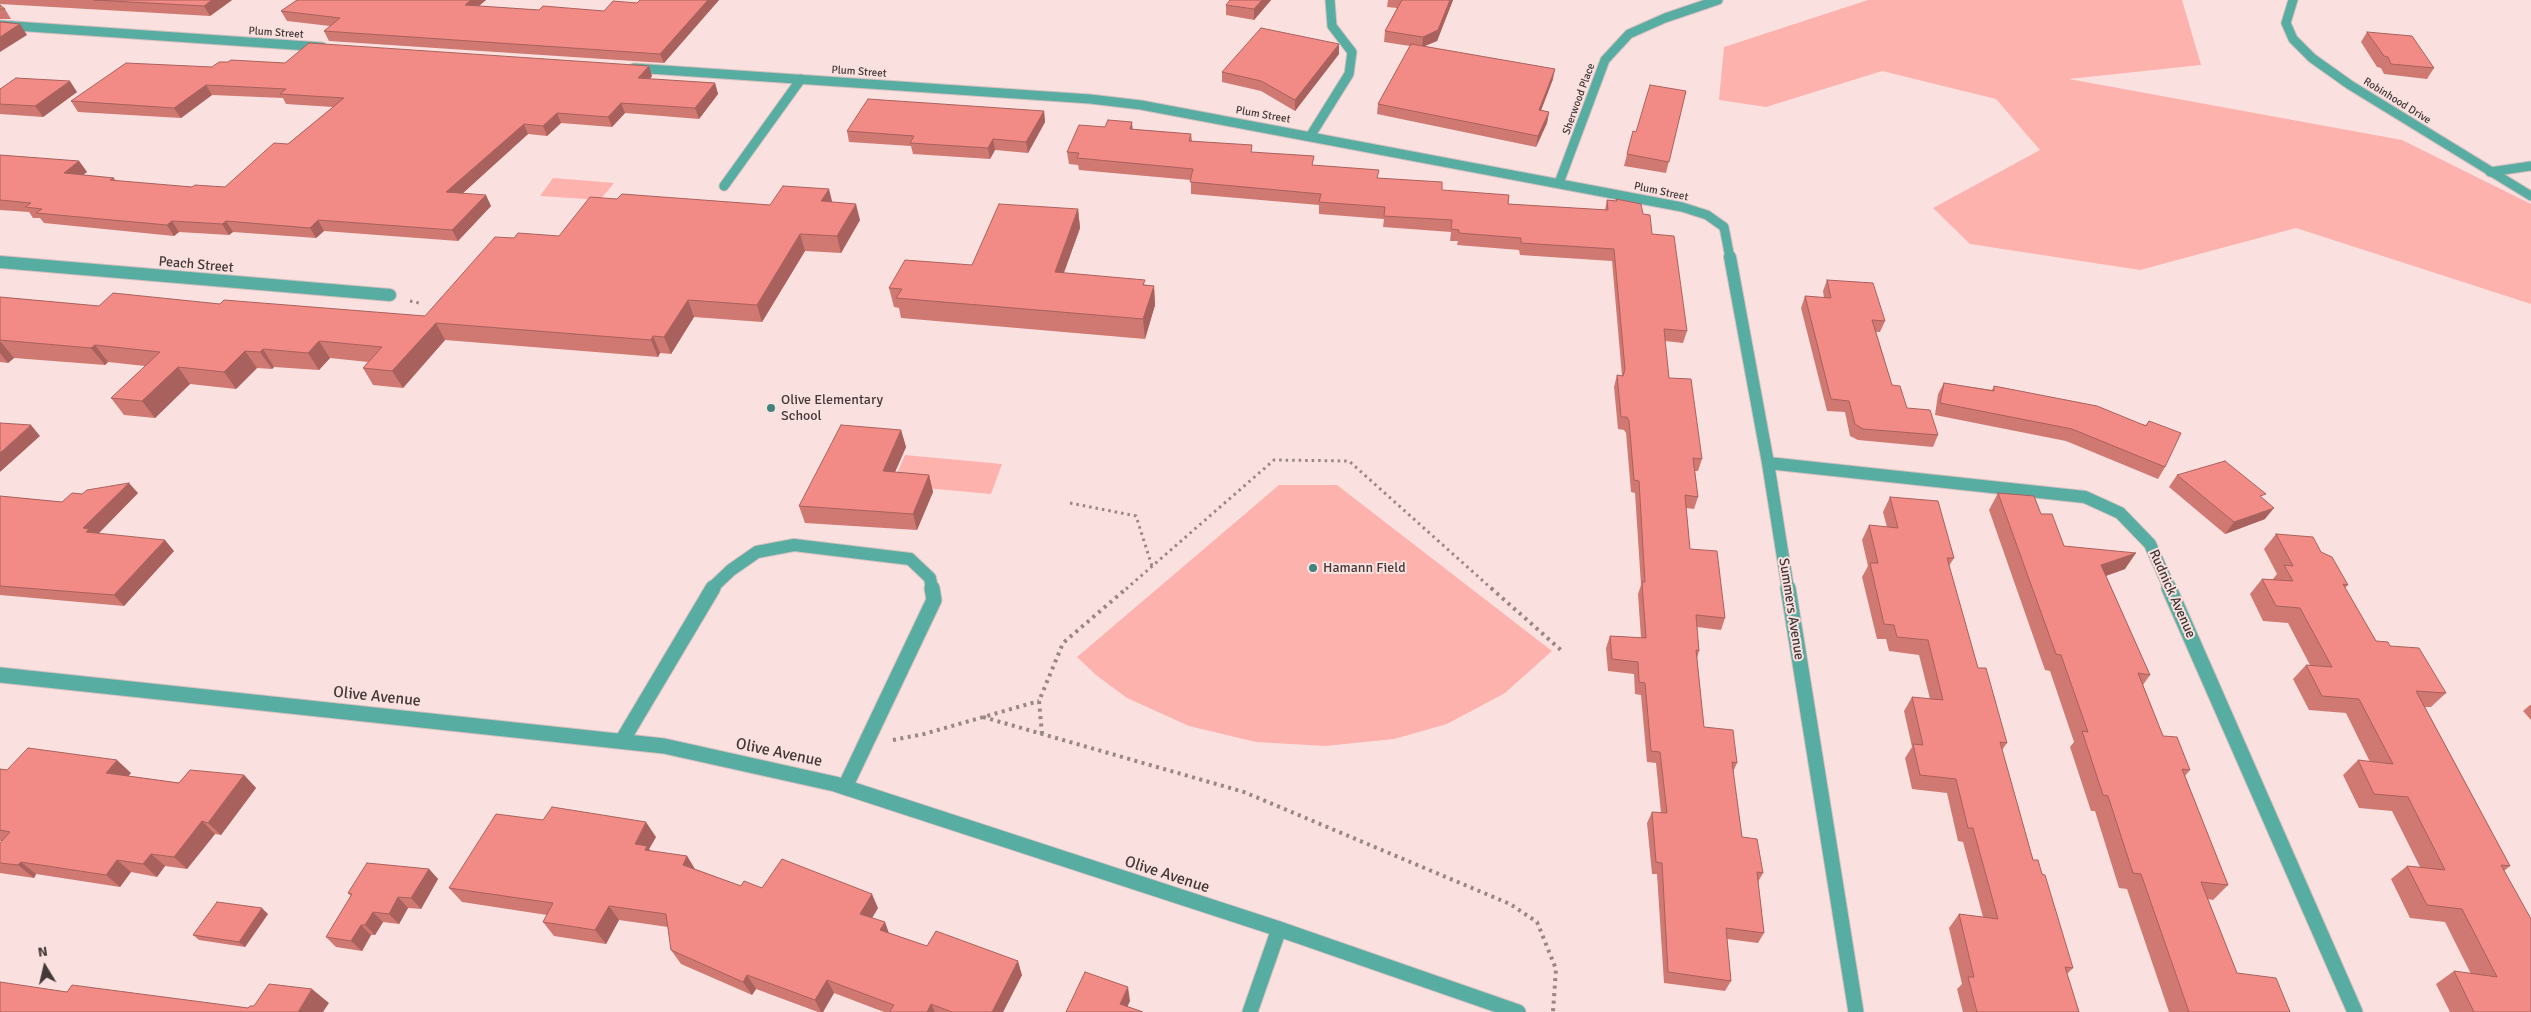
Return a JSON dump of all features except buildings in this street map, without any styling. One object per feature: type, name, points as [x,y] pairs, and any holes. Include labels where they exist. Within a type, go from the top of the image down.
[{"type":"street","points":[[1311,135],[1348,74],[1352,52],[1332,26],[1330,0]]},
{"type":"street","name":"Sherwood Place","points":[[1559,183],[1605,60],[1629,34],[1665,18],[1718,0]]},
{"type":"street","name":"Robinhood Drive","points":[[2293,0],[2286,23],[2293,39],[2312,58],[2350,85],[2531,196]]},
{"type":"street","name":"Plum Street","points":[[0,25],[335,48]]},
{"type":"street","name":"Plum Street","points":[[623,67],[1099,100],[1141,105],[1311,135],[1559,183],[1682,207],[1707,215]]},
{"type":"street","points":[[724,186],[801,79]]},
{"type":"street","points":[[2490,172],[2531,166]]},
{"type":"street","name":"Summers Avenue","points":[[1707,215],[1724,227],[1768,463],[1856,1012]]},
{"type":"street","name":"Peach Street","points":[[0,262],[390,295]]},
{"type":"street","name":"Rudnick Avenue","points":[[1768,463],[2085,497],[2120,513],[2150,544],[2355,1012]]},
{"type":"street","points":[[622,741],[710,590],[731,570],[757,552],[794,545],[910,560],[930,578],[934,600],[844,787]]},
{"type":"street","name":"Olive Avenue","points":[[0,675],[664,746],[844,787],[1279,929],[1518,1012]]},
{"type":"street","points":[[1250,1012],[1279,929]]},
{"type":"path","points":[[1042,734],[1039,701],[1064,643],[1274,460],[1349,461],[1561,650]]},
{"type":"path","points":[[1070,503],[1136,516],[1152,566]]},
{"type":"path","points":[[865,745],[924,734],[1039,701]]},
{"type":"path","points":[[983,717],[1244,792],[1510,904],[1537,922],[1556,969],[1553,1012]]},
{"type":"shaded area","points":[[1868,0],[2182,0],[2201,65],[2069,79],[2402,140],[2531,204],[2531,304],[2296,228],[2140,270],[1970,244],[1933,208],[2040,150],[1996,99],[1882,71],[1766,107],[1719,100],[1724,47]]},
{"type":"shaded area","points":[[553,178],[614,183],[600,200],[540,196]]},
{"type":"shaded area","points":[[905,455],[1002,464],[991,494],[892,485]]},
{"type":"shaded area","name":"Hamann Field","points":[[1279,485],[1337,485],[1552,651],[1505,693],[1447,724],[1394,739],[1325,746],[1256,742],[1189,726],[1127,698],[1096,675],[1077,657]]},
{"type":"place","name":"Olive Elementary School","points":[[771,408]]},
{"type":"place","name":"Hamann Field","points":[[1313,568]]}]
